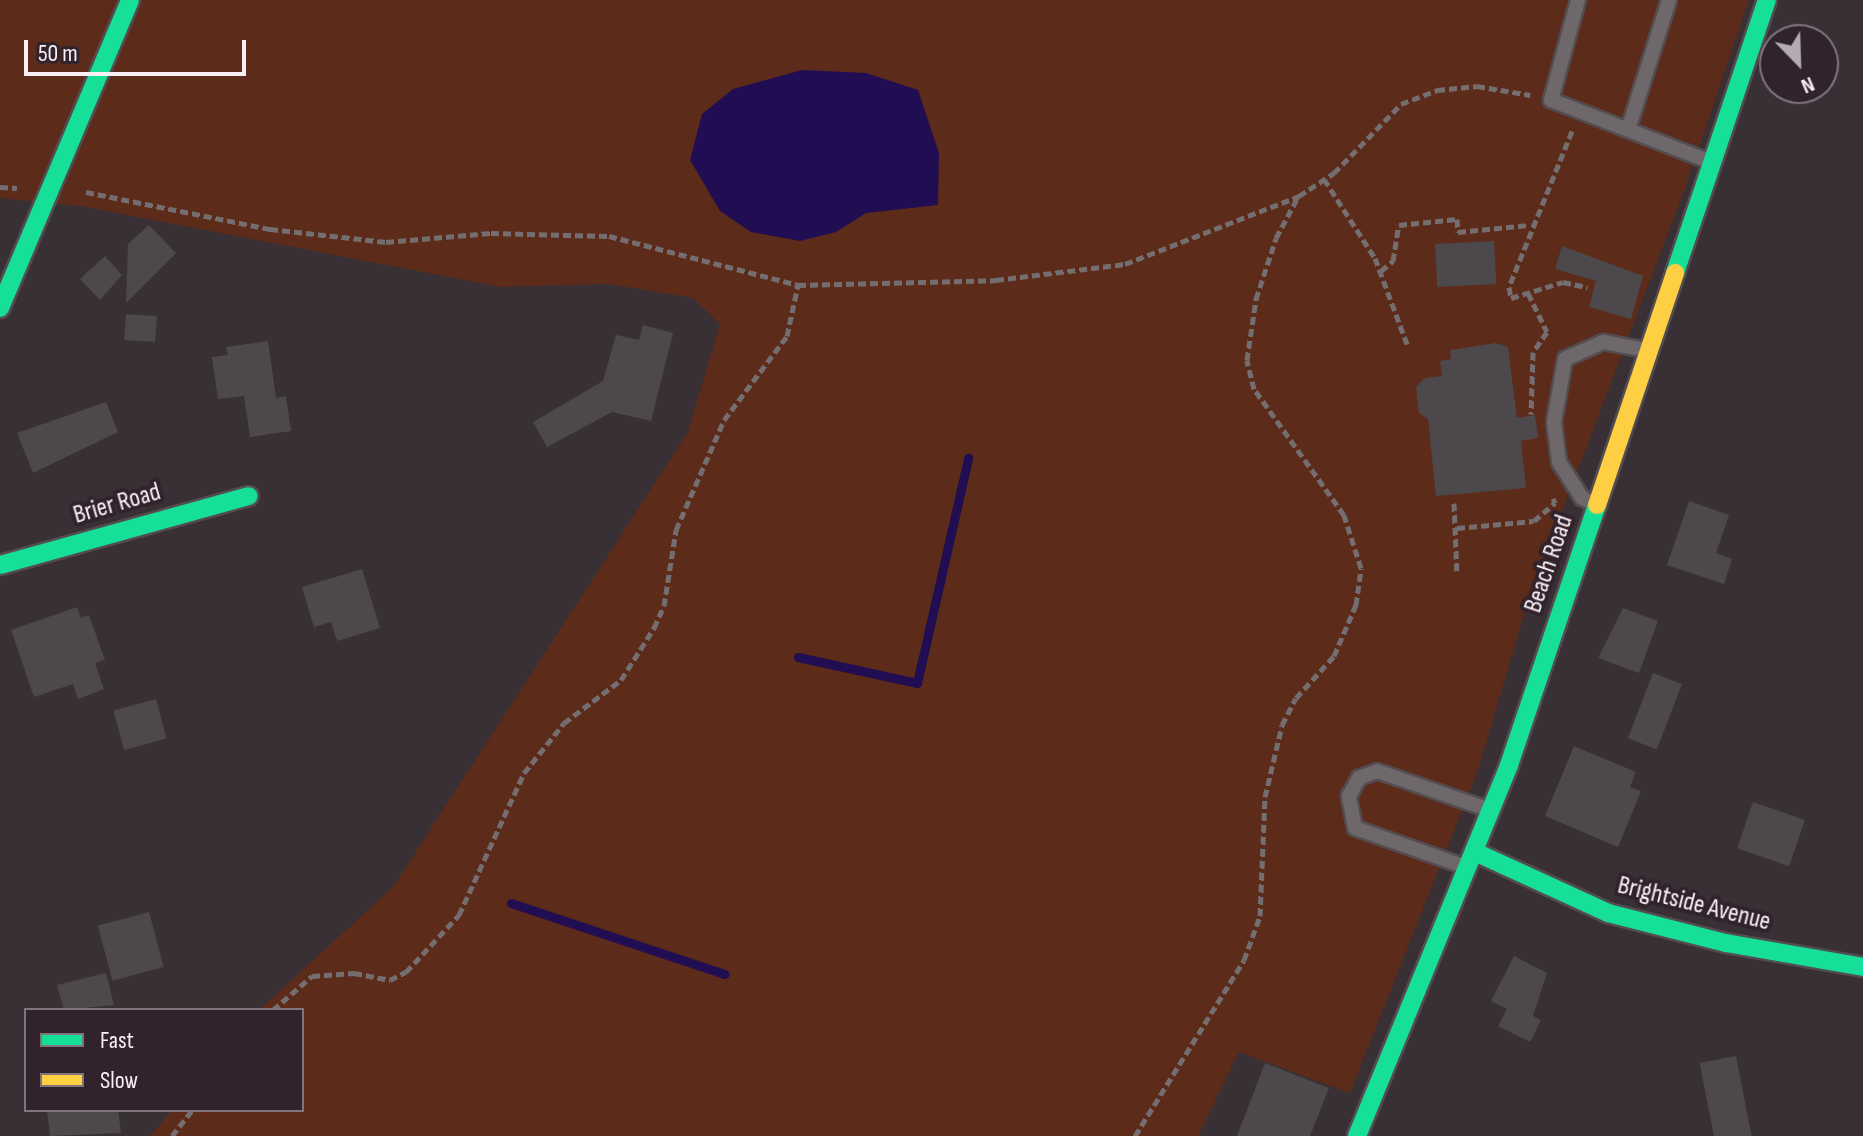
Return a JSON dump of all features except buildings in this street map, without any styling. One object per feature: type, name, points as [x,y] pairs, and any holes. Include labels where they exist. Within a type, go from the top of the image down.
[{"type":"street","points":[[0,308],[53,189],[130,0]]},
{"type":"street","name":"Beach Road","points":[[1357,1136],[1492,811],[1767,0]]},
{"type":"street","name":"Brier Road","points":[[0,565],[249,496]]},
{"type":"street","name":"Brightside Avenue","points":[[1472,860],[1608,913],[1726,943],[1863,967]]},
{"type":"lane","points":[[1578,0],[1551,100],[1712,163]]},
{"type":"lane","points":[[1628,130],[1669,0]]},
{"type":"lane","points":[[1597,505],[1582,498],[1559,462],[1554,422],[1565,359],[1603,342],[1649,350]]},
{"type":"lane","points":[[1472,860],[1355,828],[1347,804],[1354,784],[1377,771],[1492,811]]},
{"type":"path","points":[[0,187],[53,189],[270,229],[386,242],[491,233],[609,236],[798,285],[996,280],[1111,266],[1299,196],[1324,179],[1401,104],[1437,90],[1477,86],[1551,100]]},
{"type":"path","points":[[1581,112],[1530,225],[1509,287],[1511,298],[1563,282],[1587,287]]},
{"type":"path","points":[[1324,179],[1381,271],[1407,344]]},
{"type":"path","points":[[1135,1136],[1244,960],[1260,916],[1265,797],[1282,725],[1296,698],[1334,656],[1356,605],[1361,568],[1344,515],[1254,389],[1247,360],[1256,299],[1276,238],[1299,196]]},
{"type":"path","points":[[1381,271],[1393,261],[1399,225],[1457,219],[1458,232],[1530,225]]},
{"type":"path","points":[[275,1008],[312,976],[398,976],[434,948],[459,915],[524,773],[564,723],[621,680],[654,628],[664,606],[676,530],[724,420],[787,336],[798,285]]},
{"type":"path","points":[[1528,293],[1547,332],[1535,344],[1531,416]]},
{"type":"path","points":[[1457,528],[1534,521],[1555,503],[1550,490]]},
{"type":"path","points":[[1454,503],[1457,574]]},
{"type":"path","points":[[172,1136],[190,1112]]},
{"type":"shaded area","points":[[0,0],[1749,0],[1686,186],[1529,598],[1478,770],[1350,1093],[1239,1052],[1198,1136],[150,1136],[170,1112],[304,1112],[304,1008],[261,1008],[393,887],[688,432],[720,324],[693,298],[608,284],[501,287],[80,206],[0,198]]},
{"type":"shaded area","points":[[802,70],[866,73],[918,90],[939,153],[938,205],[866,213],[836,232],[800,241],[751,232],[720,211],[690,160],[702,114],[733,89]]},
{"type":"waterway","points":[[798,657],[917,683],[968,458]]},
{"type":"waterway","points":[[511,903],[725,974]]},
{"type":"traffic: fast","points":[[0,308],[130,0]]},
{"type":"traffic: fast","points":[[1675,273],[1767,0]]},
{"type":"traffic: fast","points":[[0,565],[249,496]]},
{"type":"traffic: fast","points":[[1357,1136],[1509,765],[1597,505]]},
{"type":"traffic: fast","points":[[1475,852],[1608,913],[1726,943],[1863,967]]},
{"type":"traffic: slow","points":[[1597,505],[1675,273]]}]
